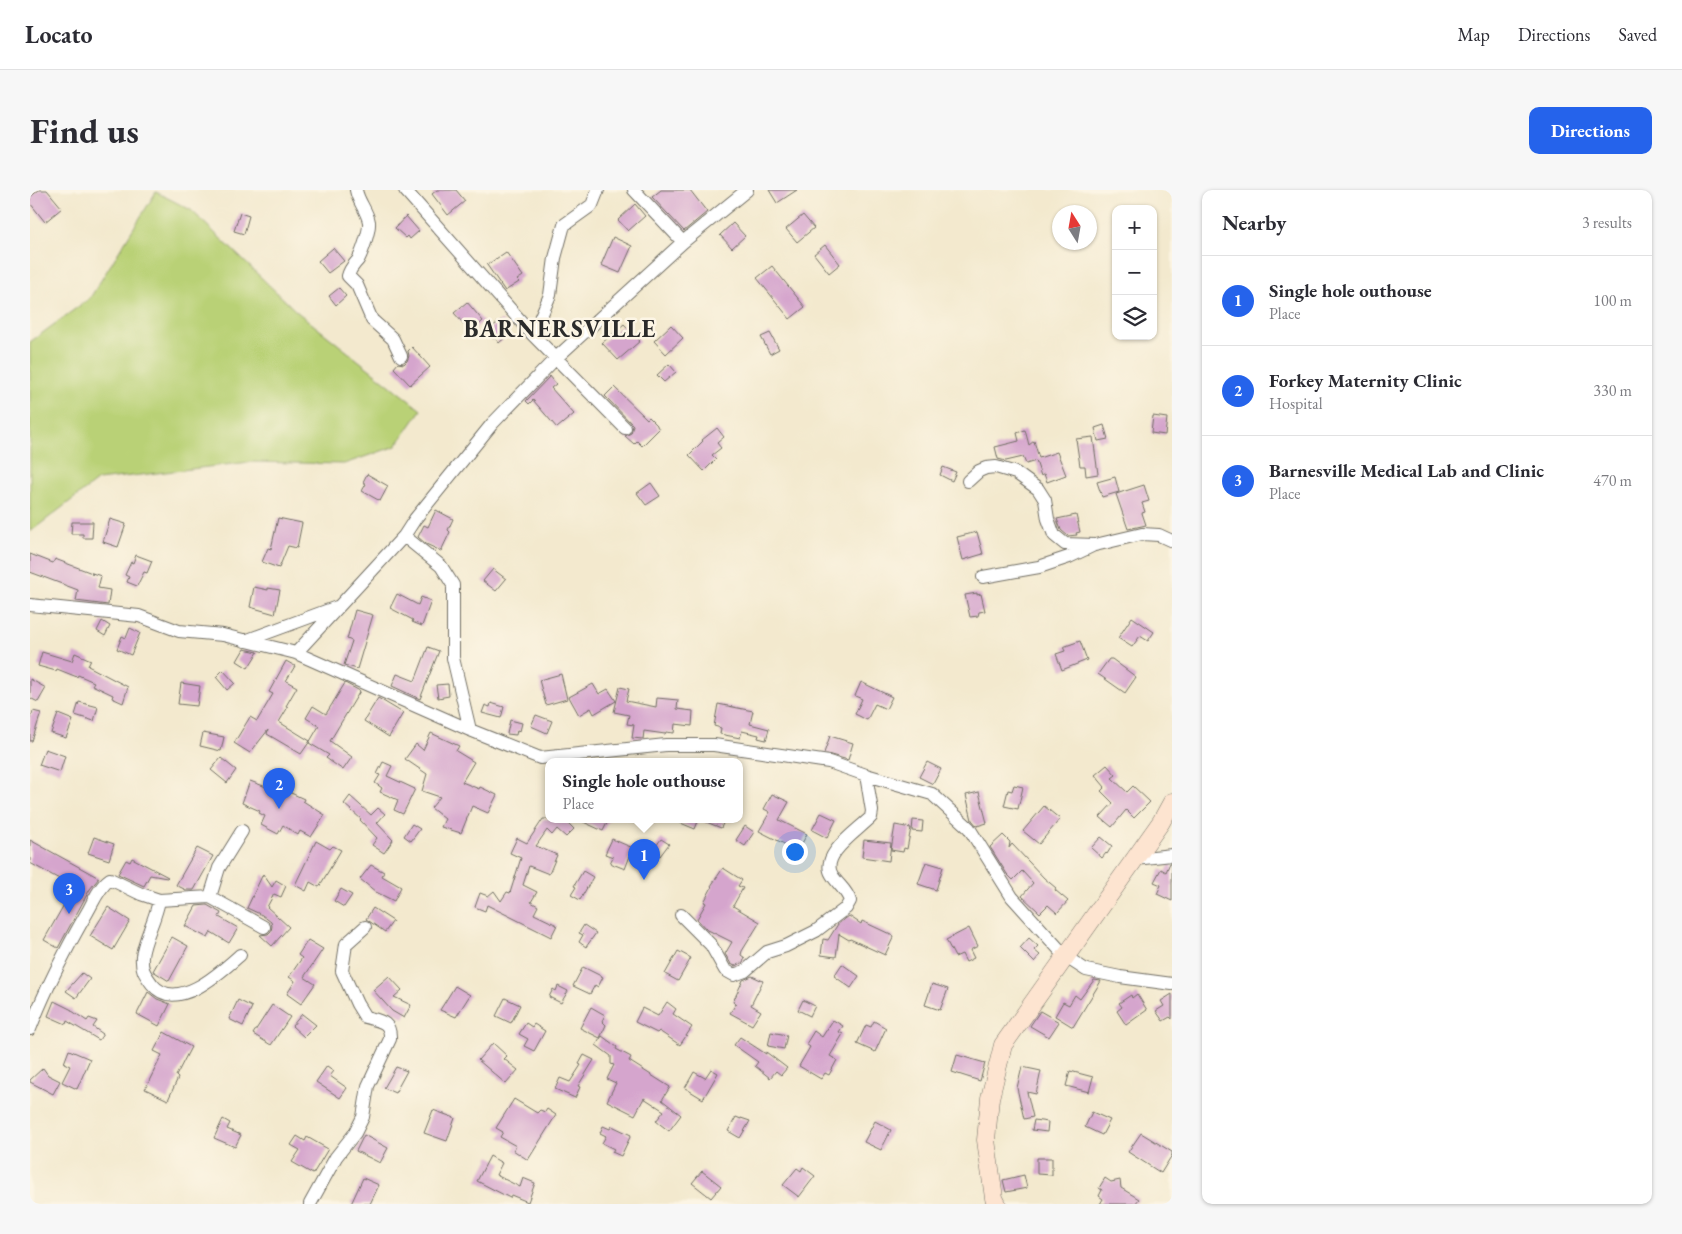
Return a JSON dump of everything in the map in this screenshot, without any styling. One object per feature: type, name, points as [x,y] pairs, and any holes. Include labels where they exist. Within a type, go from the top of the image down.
[{"type":"main road","points":[[997,1204],[994,1198],[986,1140],[990,1098],[1003,1045],[1161,822],[1172,802]]},
{"type":"street","points":[[356,190],[366,210],[369,225],[359,258],[350,269],[348,276],[357,285],[372,320],[392,339],[401,356]]},
{"type":"street","points":[[405,190],[555,359],[625,428]]},
{"type":"street","points":[[533,335],[550,295],[555,258],[564,226],[592,205],[598,190]]},
{"type":"street","points":[[634,190],[683,242]]},
{"type":"street","points":[[296,653],[404,536],[420,513],[492,424],[555,359],[683,242],[747,190]]},
{"type":"street","points":[[968,481],[979,471],[986,468],[996,467],[1016,473],[1038,489],[1044,500],[1054,535],[1065,544],[1095,545]]},
{"type":"street","points":[[983,577],[1039,567],[1069,557],[1095,545],[1142,534],[1159,535],[1172,541]]},
{"type":"street","points":[[404,536],[441,566],[454,585],[453,658],[470,730]]},
{"type":"street","points":[[30,605],[90,612],[124,613],[139,616],[179,631],[223,635],[296,653],[470,730],[540,758],[666,745],[714,745],[828,762],[932,794],[969,828],[1012,897],[1066,957],[1086,970],[1172,984]]},
{"type":"street","points":[[245,641],[338,607]]},
{"type":"street","points":[[680,915],[711,945],[725,970],[734,975],[745,971],[767,952],[786,946],[816,931],[832,920],[846,908],[850,901],[848,894],[832,875],[829,868],[832,855],[857,828],[871,817],[872,812],[866,775]]},
{"type":"street","points":[[210,897],[219,868],[242,831]]},
{"type":"street","points":[[1135,859],[1172,855]]},
{"type":"street","points":[[30,1029],[42,999],[71,940],[105,882],[110,879],[141,894],[159,900],[210,897],[264,927]]},
{"type":"street","points":[[159,900],[142,954],[143,972],[155,987],[171,995],[196,989],[221,972],[240,955]]},
{"type":"street","points":[[310,1204],[336,1157],[355,1133],[363,1117],[368,1086],[390,1039],[391,1030],[385,1022],[365,1017],[342,971],[346,944],[364,927]]},
{"type":"green space","points":[[156,192],[191,210],[296,311],[421,410],[396,446],[344,464],[250,462],[98,480],[30,532],[30,342],[90,298]]},
{"type":"building","points":[[39,190],[47,190],[62,208],[45,222],[30,203],[30,197]]},
{"type":"building","points":[[437,190],[456,190],[465,201],[448,215],[432,194]]},
{"type":"building","points":[[661,190],[690,190],[707,212],[684,231],[652,197]]},
{"type":"building","points":[[769,190],[797,190],[777,203]]},
{"type":"building","points":[[635,204],[645,216],[628,231],[618,220]]},
{"type":"building","points":[[240,213],[249,216],[244,234],[234,231]]},
{"type":"building","points":[[803,215],[814,228],[797,242],[786,229]]},
{"type":"building","points":[[406,216],[419,231],[410,239],[408,236],[406,238],[395,228]]},
{"type":"building","points":[[733,223],[745,236],[732,248],[720,235]]},
{"type":"building","points":[[613,237],[632,246],[620,273],[601,265]]},
{"type":"building","points":[[825,245],[840,264],[829,273],[814,254]]},
{"type":"building","points":[[333,248],[344,261],[328,273],[318,261]]},
{"type":"building","points":[[506,252],[523,276],[517,280],[519,282],[505,291],[487,265]]},
{"type":"building","points":[[772,266],[805,307],[790,319],[757,278]]},
{"type":"building","points":[[339,288],[346,296],[336,305],[329,296]]},
{"type":"building","points":[[467,302],[483,321],[471,332],[454,313]]},
{"type":"building","points":[[501,320],[507,326],[505,328],[509,334],[499,343],[487,331]]},
{"type":"building","points":[[624,324],[640,341],[618,360],[602,343]]},
{"type":"building","points":[[671,325],[683,338],[666,354],[654,341]]},
{"type":"building","points":[[770,333],[779,349],[770,354],[761,337]]},
{"type":"building","points":[[412,347],[430,367],[410,385],[394,368],[398,363],[404,364],[407,361],[408,351]]},
{"type":"building","points":[[669,364],[676,372],[664,382],[657,375]]},
{"type":"building","points":[[550,376],[556,384],[551,388],[574,414],[557,428],[533,400],[529,404],[526,401]]},
{"type":"building","points":[[614,387],[647,419],[649,417],[659,429],[642,446],[637,441],[634,444],[625,436],[631,433],[633,425],[605,396]]},
{"type":"building","points":[[1153,416],[1167,418],[1165,435],[1151,433]]},
{"type":"building","points":[[1104,425],[1108,439],[1098,441],[1095,428]]},
{"type":"building","points":[[717,428],[724,437],[717,443],[721,448],[712,455],[716,459],[704,471],[689,455],[702,440]]},
{"type":"building","points":[[1025,430],[1029,445],[1034,441],[1039,458],[1057,452],[1066,475],[1047,482],[1044,474],[1041,476],[1036,461],[1026,464],[1023,457],[1006,461],[998,459],[995,447],[1019,441],[1017,433]]},
{"type":"building","points":[[1093,437],[1098,474],[1086,476],[1085,466],[1080,466],[1076,439]]},
{"type":"building","points":[[943,467],[956,472],[952,481],[940,475]]},
{"type":"building","points":[[367,474],[388,486],[380,501],[362,491],[366,484],[363,482]]},
{"type":"building","points":[[1115,477],[1119,492],[1102,497],[1097,482]]},
{"type":"building","points":[[651,483],[660,496],[646,505],[637,493]]},
{"type":"building","points":[[1144,485],[1149,501],[1142,503],[1145,512],[1142,513],[1146,525],[1128,529],[1116,494]]},
{"type":"building","points":[[436,510],[453,519],[448,530],[450,532],[441,551],[426,544],[418,537],[424,525],[428,527]]},
{"type":"building","points":[[1076,515],[1080,532],[1076,533],[1077,535],[1068,536],[1061,530],[1057,519]]},
{"type":"building","points":[[278,518],[302,523],[297,548],[288,546],[279,568],[262,562],[268,548],[271,549]]},
{"type":"building","points":[[110,519],[126,524],[118,547],[103,542]]},
{"type":"building","points":[[72,522],[93,522],[92,538],[83,538],[83,534],[71,534]]},
{"type":"building","points":[[977,532],[983,554],[963,560],[957,537]]},
{"type":"building","points":[[30,554],[53,563],[55,559],[101,576],[98,588],[110,590],[108,605],[76,601],[78,590],[30,572]]},
{"type":"building","points":[[136,555],[152,561],[147,573],[144,572],[137,586],[127,582],[129,577],[125,575]]},
{"type":"building","points":[[493,569],[506,579],[496,591],[483,581]]},
{"type":"building","points":[[254,587],[280,590],[275,614],[250,607]]},
{"type":"building","points":[[977,593],[977,595],[981,594],[985,611],[979,612],[978,616],[970,617],[965,595]]},
{"type":"building","points":[[397,594],[418,605],[421,597],[431,601],[422,626],[390,608]]},
{"type":"building","points":[[355,610],[373,615],[357,669],[344,665],[352,641],[347,639]]},
{"type":"building","points":[[1132,617],[1154,632],[1148,641],[1140,636],[1132,647],[1118,638]]},
{"type":"building","points":[[102,621],[110,626],[105,636],[97,631]]},
{"type":"building","points":[[130,628],[140,633],[131,655],[117,649],[122,636],[126,638]]},
{"type":"building","points":[[1080,641],[1087,660],[1062,670],[1056,654],[1065,651],[1063,647]]},
{"type":"building","points":[[428,647],[439,651],[420,699],[392,686],[397,674],[415,681]]},
{"type":"building","points":[[244,649],[258,652],[248,668],[237,661]]},
{"type":"building","points":[[42,652],[72,661],[75,653],[91,660],[88,666],[128,687],[123,703],[112,698],[113,695],[92,685],[94,682],[78,675],[77,677],[57,669],[56,671],[38,666]]},
{"type":"building","points":[[1109,659],[1112,659],[1136,677],[1125,693],[1098,674]]},
{"type":"building","points":[[286,661],[295,666],[286,681],[297,687],[279,722],[310,741],[301,754],[267,734],[268,730],[250,753],[234,743],[250,717],[257,721],[273,694],[269,692]]},
{"type":"building","points":[[223,670],[235,683],[227,690],[216,677]]},
{"type":"building","points":[[561,674],[567,699],[546,705],[539,680]]},
{"type":"building","points":[[30,679],[46,688],[38,702],[30,698]]},
{"type":"building","points":[[861,682],[892,697],[886,709],[875,704],[867,720],[855,714],[862,699],[855,696]]},
{"type":"building","points":[[181,683],[200,686],[197,706],[178,704]]},
{"type":"building","points":[[345,683],[360,691],[330,741],[352,757],[343,770],[326,758],[329,755],[309,743],[319,726],[306,718],[313,706],[326,714]]},
{"type":"building","points":[[448,684],[449,696],[438,698],[436,685]]},
{"type":"building","points":[[593,684],[599,694],[608,689],[616,701],[594,714],[591,708],[579,715],[569,697]]},
{"type":"building","points":[[620,687],[629,689],[626,701],[656,707],[657,698],[678,700],[677,709],[693,711],[692,726],[675,724],[674,733],[666,732],[665,734],[644,731],[643,739],[632,738],[634,725],[627,724],[629,715],[614,712]]},
{"type":"building","points":[[378,698],[403,713],[389,737],[364,721]]},
{"type":"building","points":[[79,702],[98,707],[94,721],[75,715]]},
{"type":"building","points":[[491,703],[504,707],[501,718],[482,713],[485,705],[490,707]]},
{"type":"building","points":[[718,704],[753,711],[750,724],[769,729],[766,740],[758,738],[759,735],[742,731],[740,738],[720,734],[721,728],[714,726]]},
{"type":"building","points":[[33,711],[41,713],[32,741],[30,741],[30,715],[32,715]]},
{"type":"building","points":[[58,714],[73,720],[66,738],[51,733]]},
{"type":"building","points":[[536,715],[552,721],[547,733],[531,726]]},
{"type":"building","points":[[510,720],[522,723],[520,731],[517,730],[516,735],[507,734]]},
{"type":"building","points":[[203,733],[224,737],[221,751],[200,746]]},
{"type":"building","points":[[431,733],[459,746],[456,751],[474,762],[462,782],[479,789],[480,787],[497,795],[488,813],[472,806],[461,833],[441,827],[445,819],[431,808],[440,797],[422,791],[427,774],[405,759],[416,744],[423,750]]},
{"type":"building","points":[[830,736],[853,743],[848,760],[824,753]]},
{"type":"building","points":[[45,749],[65,756],[60,772],[39,765]]},
{"type":"building","points":[[221,758],[236,770],[227,783],[211,770]]},
{"type":"building","points":[[383,762],[392,766],[387,776],[415,789],[403,814],[394,810],[398,800],[380,792],[382,788],[375,783],[380,775],[377,774]]},
{"type":"building","points":[[927,762],[941,769],[933,784],[919,777]]},
{"type":"building","points":[[1107,765],[1116,775],[1112,778],[1127,792],[1133,786],[1150,802],[1134,818],[1126,810],[1112,827],[1100,817],[1113,803],[1101,791],[1105,787],[1095,775]]},
{"type":"building","points":[[250,781],[277,791],[278,787],[304,799],[303,801],[325,815],[311,837],[300,831],[298,835],[283,825],[278,834],[261,825],[265,816],[259,813],[260,811],[242,803]]},
{"type":"building","points":[[1014,785],[1023,787],[1018,809],[1004,806],[1008,790],[1012,791]]},
{"type":"building","points":[[979,792],[987,823],[977,826],[972,820],[966,795]]},
{"type":"building","points":[[772,794],[789,802],[779,820],[807,834],[798,851],[759,831],[770,812],[764,809]]},
{"type":"building","points":[[350,796],[371,815],[378,808],[385,814],[377,823],[393,840],[384,853],[372,845],[377,838],[361,819],[344,804]]},
{"type":"building","points":[[1044,806],[1060,819],[1039,844],[1023,831]]},
{"type":"building","points":[[821,813],[836,820],[827,838],[812,830]]},
{"type":"building","points":[[543,819],[545,819],[545,823],[568,823],[574,829],[566,837],[557,829],[552,835],[547,830],[536,846],[557,855],[549,874],[529,866],[523,885],[537,892],[531,902],[538,906],[534,914],[557,925],[551,937],[487,905],[485,911],[475,907],[480,893],[488,896],[494,891],[501,901],[507,892],[510,893],[521,858],[510,853],[517,838],[527,843]]},
{"type":"building","points":[[913,820],[923,821],[922,832],[912,831]]},
{"type":"building","points":[[586,823],[607,823],[603,831]]},
{"type":"building","points":[[681,823],[697,823],[695,829]]},
{"type":"building","points":[[709,823],[723,823],[721,828]]},
{"type":"building","points":[[412,824],[420,829],[411,841],[404,836]]},
{"type":"building","points":[[895,825],[911,828],[907,849],[904,848],[903,852],[891,850]]},
{"type":"building","points":[[745,826],[754,832],[745,846],[736,840]]},
{"type":"building","points":[[1003,835],[1010,842],[1009,848],[1012,844],[1056,888],[1055,890],[1068,901],[1057,913],[1048,905],[1040,913],[1022,896],[1033,883],[1022,871],[1013,880],[990,847]]},
{"type":"building","points":[[94,837],[114,844],[109,860],[88,853]]},
{"type":"building","points":[[1101,837],[1112,846],[1102,858],[1091,848]]},
{"type":"building","points":[[612,839],[633,848],[625,869],[610,863],[613,857],[605,854]]},
{"type":"building","points":[[661,839],[669,844],[660,856],[654,849]]},
{"type":"building","points":[[30,840],[99,878],[90,889],[58,948],[44,940],[74,887],[30,863]]},
{"type":"building","points":[[864,840],[891,843],[889,861],[862,857]]},
{"type":"building","points":[[316,841],[330,849],[333,846],[341,850],[319,887],[310,882],[306,891],[295,885]]},
{"type":"building","points":[[197,848],[213,856],[194,890],[186,890],[176,885]]},
{"type":"building","points":[[132,858],[168,877],[150,875],[144,886],[118,874],[126,860],[130,862]]},
{"type":"building","points":[[926,862],[943,867],[936,890],[918,884]]},
{"type":"building","points":[[1170,863],[1172,863],[1172,901],[1157,894],[1161,885],[1154,882],[1161,869],[1166,872]]},
{"type":"building","points":[[371,865],[384,872],[382,876],[401,887],[394,901],[376,892],[360,879]]},
{"type":"building","points":[[723,868],[742,880],[738,886],[743,888],[733,906],[760,922],[742,951],[741,955],[745,958],[743,962],[735,966],[731,964],[725,954],[732,942],[706,929],[697,919],[706,903],[704,902],[711,886]]},
{"type":"building","points":[[583,871],[593,877],[580,900],[571,895]]},
{"type":"building","points":[[263,874],[272,887],[276,880],[286,886],[281,897],[274,894],[267,907],[289,927],[272,946],[260,935],[268,934],[271,931],[271,922],[262,915],[247,908]]},
{"type":"building","points":[[341,889],[352,895],[344,907],[334,901]]},
{"type":"building","points":[[207,905],[221,913],[219,917],[238,928],[229,943],[211,932],[208,938],[185,926],[196,906]]},
{"type":"building","points":[[108,907],[130,921],[113,950],[90,936]]},
{"type":"building","points":[[373,908],[393,921],[385,932],[366,919]]},
{"type":"building","points":[[849,916],[861,924],[862,921],[894,936],[885,955],[839,934],[836,957],[821,955],[823,939],[828,940],[838,924]]},
{"type":"building","points":[[584,925],[596,933],[586,947],[579,942],[583,935],[579,933]]},
{"type":"building","points":[[969,928],[978,946],[970,950],[974,958],[966,962],[962,954],[955,957],[946,940]]},
{"type":"building","points":[[172,937],[188,946],[169,981],[153,971]]},
{"type":"building","points":[[1029,938],[1038,946],[1034,950],[1040,955],[1034,962],[1020,948]]},
{"type":"building","points":[[308,940],[323,949],[304,977],[315,984],[301,1004],[287,994],[295,981],[289,977],[302,958],[298,955]]},
{"type":"building","points":[[678,951],[691,958],[678,981],[665,974]]},
{"type":"building","points":[[842,964],[859,976],[851,988],[834,976]]},
{"type":"building","points":[[583,967],[603,977],[598,987],[595,985],[590,994],[573,986]]},
{"type":"building","points":[[82,973],[90,979],[76,998],[66,991]]},
{"type":"building","points":[[389,976],[402,990],[394,997],[411,1005],[404,1018],[392,1011],[373,990]]},
{"type":"building","points":[[752,976],[763,981],[751,1005],[761,1011],[752,1025],[730,1013],[736,1004],[733,1002],[743,980]]},
{"type":"building","points":[[1094,980],[1101,981],[1073,1027],[1055,1016],[1063,1002],[1069,1005],[1075,995],[1080,999]]},
{"type":"building","points":[[932,984],[948,989],[940,1010],[925,1005]]},
{"type":"building","points":[[455,986],[470,995],[456,1017],[440,1010]]},
{"type":"building","points":[[558,986],[568,991],[561,1003],[549,997],[553,989],[556,991]]},
{"type":"building","points":[[148,992],[157,999],[170,1004],[159,1026],[137,1014]]},
{"type":"building","points":[[1137,994],[1147,1010],[1126,1025],[1117,1011],[1122,1007],[1119,1003],[1131,995],[1132,998]]},
{"type":"building","points":[[1172,994],[1172,1019],[1170,1017],[1163,1021],[1156,1011],[1164,1006],[1161,1001]]},
{"type":"building","points":[[505,998],[520,1005],[511,1023],[496,1016]]},
{"type":"building","points":[[238,1000],[252,1007],[243,1026],[229,1019]]},
{"type":"building","points":[[803,1000],[815,1006],[810,1016],[798,1010]]},
{"type":"building","points":[[54,1001],[72,1010],[87,1021],[89,1018],[97,1021],[93,1027],[103,1034],[99,1040],[67,1021],[66,1024],[48,1016]]},
{"type":"building","points":[[667,1002],[676,1009],[673,1014],[692,1027],[680,1045],[659,1031],[657,1033],[635,1022],[642,1008],[658,1016]]},
{"type":"building","points":[[272,1005],[290,1017],[271,1045],[253,1034]]},
{"type":"building","points":[[591,1007],[605,1015],[602,1021],[606,1025],[600,1038],[580,1028]]},
{"type":"building","points":[[1040,1011],[1059,1022],[1049,1037],[1030,1026]]},
{"type":"building","points":[[302,1014],[316,1025],[304,1037],[292,1026]]},
{"type":"building","points":[[833,1020],[843,1026],[839,1032],[843,1034],[830,1056],[837,1060],[829,1075],[825,1073],[821,1079],[799,1066],[810,1047],[806,1044],[814,1031],[822,1037]]},
{"type":"building","points":[[874,1021],[886,1028],[875,1052],[857,1044],[866,1025],[871,1027]]},
{"type":"building","points":[[526,1023],[532,1027],[534,1024],[545,1031],[534,1051],[524,1046],[528,1039],[519,1034]]},
{"type":"building","points":[[164,1032],[191,1047],[176,1076],[178,1078],[168,1100],[145,1089],[162,1055],[154,1051]]},
{"type":"building","points":[[771,1032],[787,1035],[784,1049],[768,1046]]},
{"type":"building","points":[[602,1036],[617,1047],[616,1049],[631,1057],[629,1061],[670,1087],[662,1100],[681,1115],[669,1131],[656,1121],[664,1111],[644,1098],[635,1115],[607,1101],[616,1083],[607,1079],[614,1065],[611,1064],[611,1056],[596,1045]]},
{"type":"building","points":[[740,1037],[766,1054],[766,1052],[787,1068],[781,1075],[776,1071],[770,1078],[755,1066],[758,1062],[734,1045]]},
{"type":"building","points":[[493,1043],[507,1056],[504,1059],[518,1070],[506,1084],[478,1060]]},
{"type":"building","points":[[69,1050],[90,1059],[77,1089],[62,1082],[70,1066],[64,1063]]},
{"type":"building","points":[[584,1055],[594,1060],[578,1086],[580,1087],[575,1098],[555,1089],[560,1078],[570,1082],[581,1065],[579,1064]]},
{"type":"building","points":[[957,1055],[985,1063],[980,1081],[952,1072]]},
{"type":"building","points":[[327,1066],[334,1071],[330,1076],[347,1088],[340,1098],[316,1082]]},
{"type":"building","points":[[396,1067],[407,1071],[395,1093],[384,1088]]},
{"type":"building","points":[[1022,1067],[1041,1071],[1036,1094],[1027,1092],[1033,1117],[1024,1119],[1017,1088]]},
{"type":"building","points":[[43,1068],[48,1075],[60,1081],[53,1094],[30,1082]]},
{"type":"building","points":[[711,1069],[718,1073],[703,1099],[685,1088],[694,1072],[705,1078]]},
{"type":"building","points":[[1070,1071],[1093,1077],[1089,1092],[1066,1086]]},
{"type":"building","points":[[514,1099],[537,1113],[540,1110],[545,1112],[547,1109],[556,1115],[528,1160],[513,1150],[516,1146],[500,1137],[503,1132],[496,1128]]},
{"type":"building","points":[[433,1110],[455,1118],[447,1141],[424,1133]]},
{"type":"building","points":[[1092,1112],[1110,1120],[1102,1135],[1085,1127]]},
{"type":"building","points":[[736,1117],[750,1121],[740,1138],[728,1131]]},
{"type":"building","points":[[223,1119],[230,1123],[227,1129],[241,1135],[235,1147],[214,1138]]},
{"type":"building","points":[[1034,1120],[1048,1122],[1047,1132],[1032,1130]]},
{"type":"building","points":[[875,1121],[891,1130],[881,1150],[864,1142]]},
{"type":"building","points":[[603,1126],[610,1129],[612,1126],[631,1135],[621,1156],[612,1152],[614,1149],[602,1143],[606,1136],[600,1133]]},
{"type":"building","points":[[1141,1133],[1172,1152],[1161,1173],[1128,1152]]},
{"type":"building","points":[[364,1135],[388,1148],[380,1163],[356,1151]]},
{"type":"building","points":[[297,1136],[305,1141],[307,1137],[328,1149],[313,1174],[292,1162],[300,1150],[291,1145]]},
{"type":"building","points":[[490,1156],[502,1163],[496,1175],[520,1187],[523,1178],[535,1183],[528,1202],[511,1195],[510,1198],[477,1181]]},
{"type":"building","points":[[1037,1158],[1052,1158],[1052,1175],[1037,1174]]},
{"type":"building","points":[[803,1167],[815,1176],[799,1197],[783,1185],[797,1168],[801,1171]]},
{"type":"building","points":[[702,1171],[721,1186],[711,1198],[692,1183]]},
{"type":"building","points":[[1024,1175],[1027,1188],[1006,1192],[1003,1180]]},
{"type":"building","points":[[363,1178],[379,1185],[370,1204],[351,1204]]},
{"type":"building","points":[[1105,1178],[1111,1182],[1120,1180],[1121,1188],[1139,1199],[1135,1204],[1100,1204],[1103,1199],[1099,1196],[1102,1190],[1099,1188]]},
{"type":"place","name":"Forkey Maternity Clinic","points":[[279,809]]},
{"type":"place","name":"Single hole outhouse","points":[[644,880]]},
{"type":"place","name":"Barnesville Medical Lab and Clinic","points":[[69,914]]},
{"type":"district","name":"BARNERSVILLE","points":[[560,328]]}]
